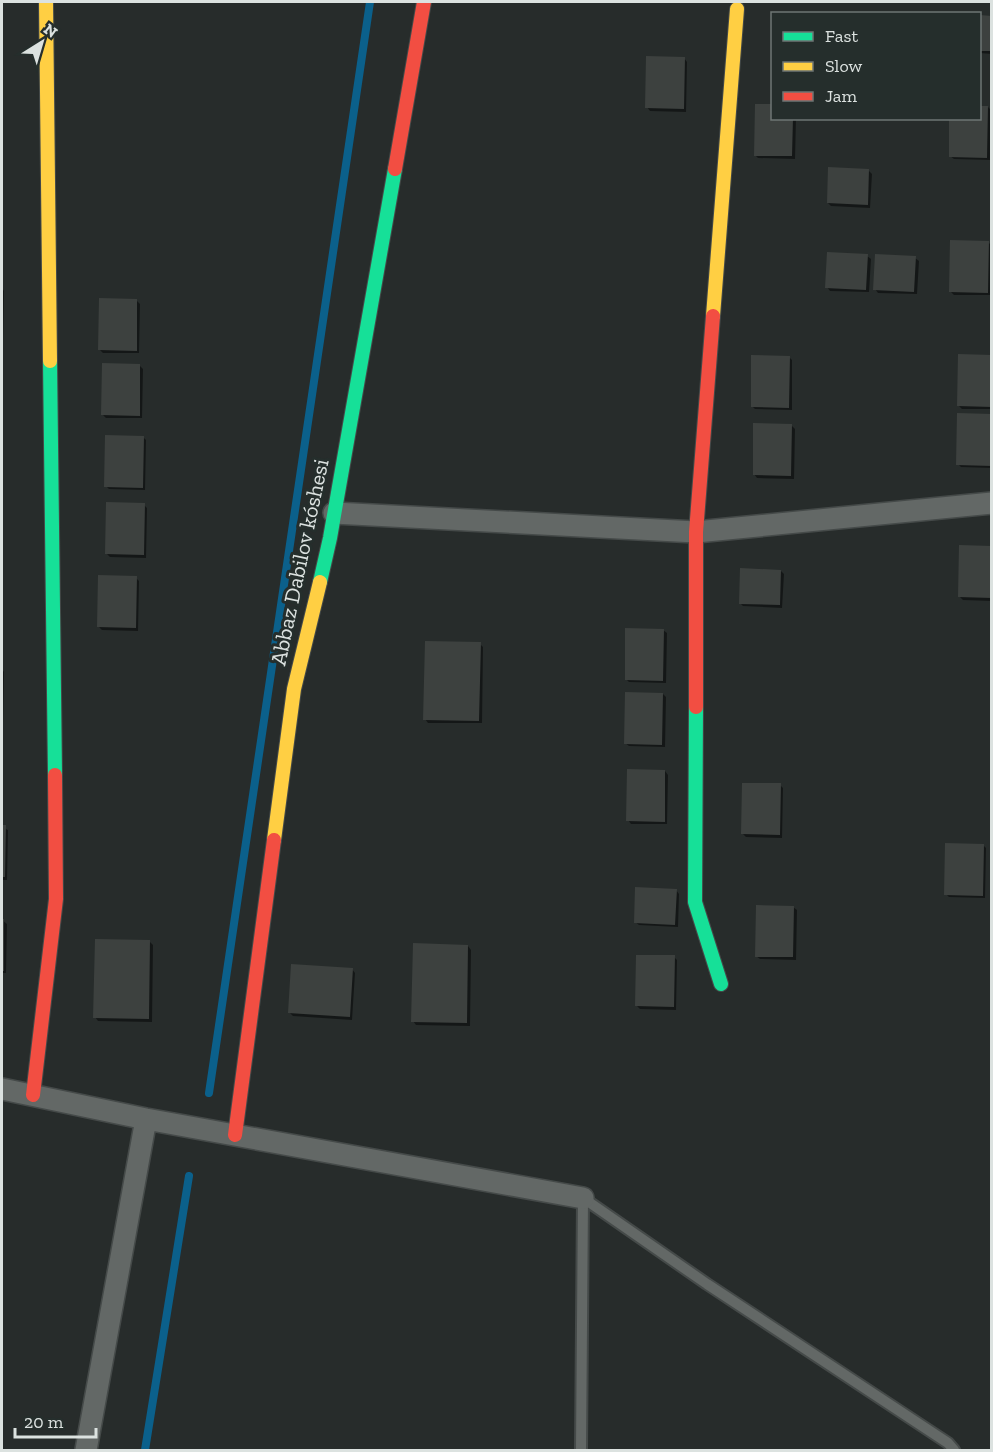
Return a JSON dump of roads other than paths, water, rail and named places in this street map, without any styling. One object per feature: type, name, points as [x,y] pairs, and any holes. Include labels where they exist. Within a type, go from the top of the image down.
[{"type":"street","points":[[33,1095],[56,899],[46,2]]},
{"type":"street","name":"Abbaz Dabilov kóshesi","points":[[235,1135],[294,689],[334,513],[424,2]]},
{"type":"street","points":[[721,984],[695,902],[696,532],[737,9]]},
{"type":"street","points":[[334,513],[696,532],[992,503]]},
{"type":"street","points":[[2,1089],[146,1119],[583,1198]]},
{"type":"street","points":[[86,1450],[146,1119]]},
{"type":"lane","points":[[581,1450],[583,1198]]},
{"type":"lane","points":[[583,1198],[707,1284],[948,1443],[954,1450]]},
{"type":"waterway","points":[[209,1093],[370,2]]},
{"type":"waterway","points":[[145,1450],[189,1176]]}]
